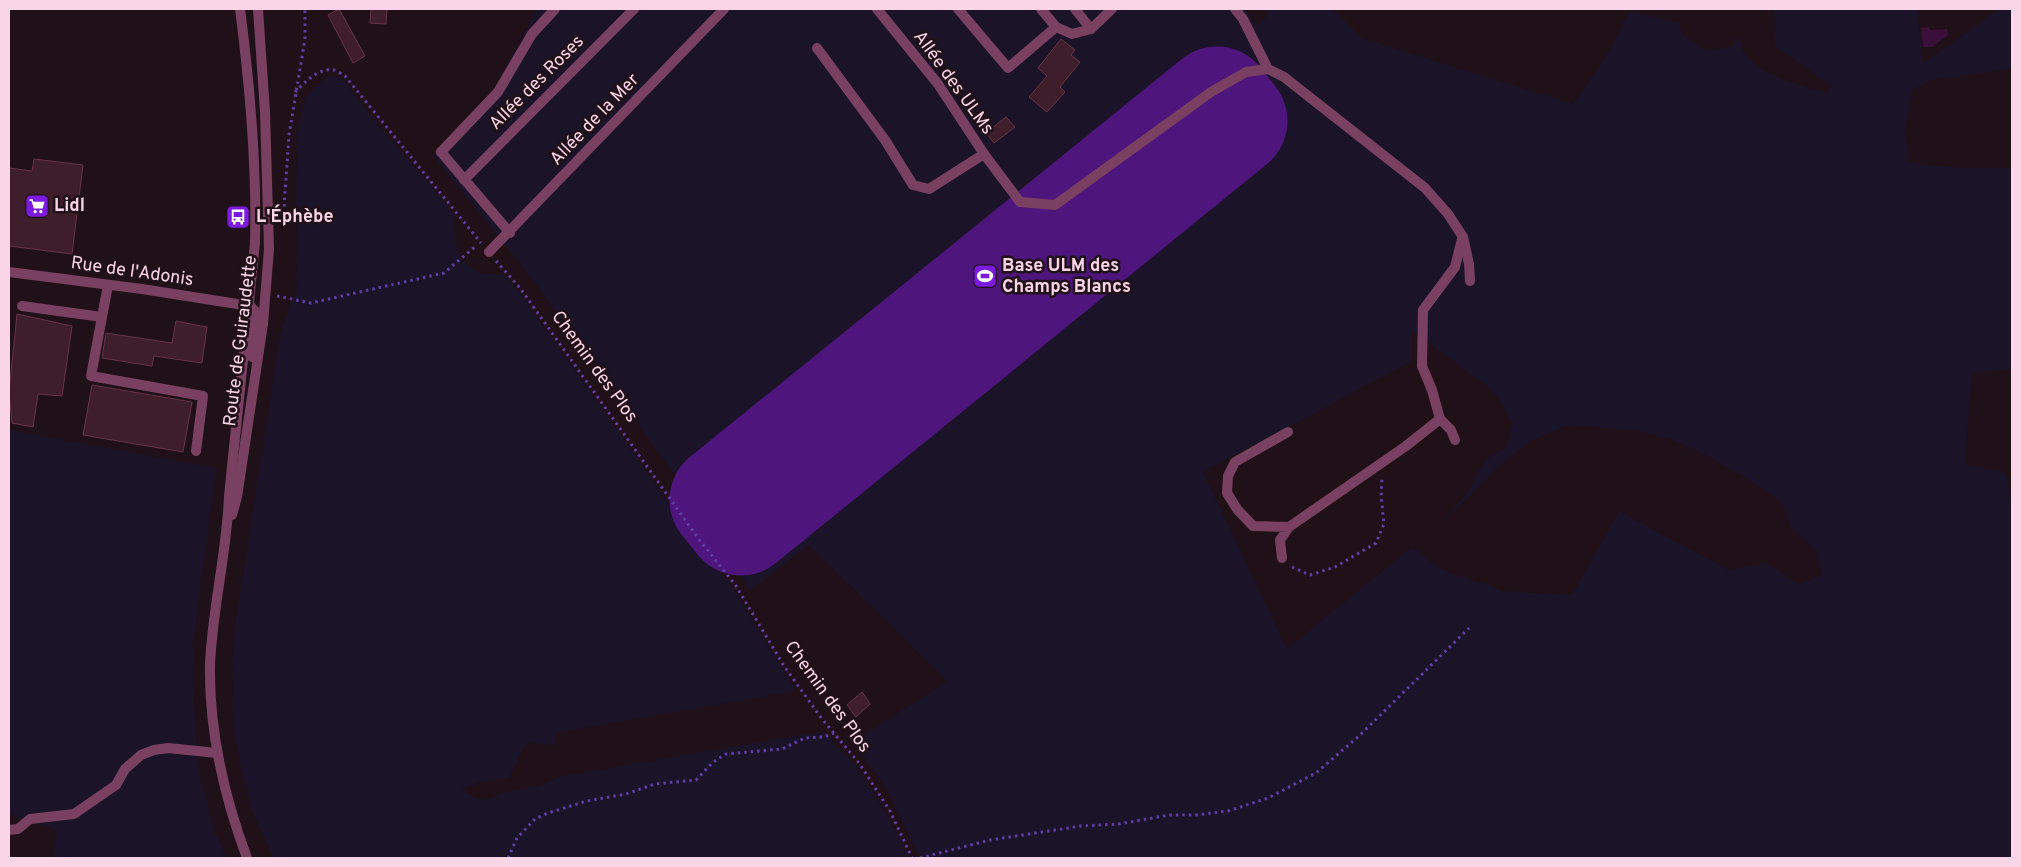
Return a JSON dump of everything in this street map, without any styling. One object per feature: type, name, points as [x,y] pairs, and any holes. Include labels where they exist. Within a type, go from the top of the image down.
[{"type":"street","name":"Route de Guiraudette","points":[[240,9],[248,76],[256,208],[250,306],[229,496],[228,530],[210,664],[211,705],[223,786],[234,825],[247,858]]},
{"type":"street","name":"Route de Guiraudette","points":[[228,530],[237,497],[267,294],[269,208],[258,9]]},
{"type":"street","points":[[510,233],[441,152],[498,92],[532,34],[554,9]]},
{"type":"street","name":"Allée des Roses","points":[[464,180],[634,9]]},
{"type":"street","name":"Allée de la Mer","points":[[489,252],[510,233],[724,9]]},
{"type":"street","name":"Allée des ULMs","points":[[876,9],[938,84],[984,154],[1020,202],[1055,205],[1211,92],[1246,72],[1268,69]]},
{"type":"street","points":[[958,9],[1008,68],[1056,27]]},
{"type":"street","points":[[1041,9],[1056,27],[1072,34],[1091,29],[1112,9]]},
{"type":"street","points":[[1075,9],[1091,29]]},
{"type":"street","points":[[1235,9],[1243,19],[1268,69],[1284,77],[1425,188],[1448,214],[1463,237],[1469,264],[1470,281]]},
{"type":"street","points":[[817,48],[885,140],[913,185],[930,189],[984,154]]},
{"type":"street","points":[[1455,440],[1451,430],[1440,419],[1432,390],[1422,366],[1423,310],[1455,267],[1463,237]]},
{"type":"street","name":"Rue de l'Adonis","points":[[9,272],[108,284],[250,306]]},
{"type":"street","points":[[108,284],[91,376],[203,396],[196,451]]},
{"type":"street","points":[[22,306],[102,317]]},
{"type":"street","name":"Route de Guiraudette","points":[[237,497],[256,312],[250,306]]},
{"type":"street","points":[[1282,558],[1280,540],[1289,527],[1386,460],[1440,419]]},
{"type":"street","points":[[1288,432],[1235,462],[1228,476],[1227,493],[1237,509],[1253,526],[1289,527]]},
{"type":"street","points":[[9,830],[18,829],[30,819],[74,814],[116,785],[125,769],[141,755],[154,750],[168,748],[217,752]]},
{"type":"path","points":[[269,208],[284,208],[289,135],[304,39],[305,9]]},
{"type":"path","name":"Chemin des Plos","points":[[295,92],[322,71],[334,70],[345,76],[480,242],[520,288],[698,538],[736,586],[784,666],[859,763],[890,811],[912,858]]},
{"type":"path","points":[[267,294],[311,303],[444,273],[480,242]]},
{"type":"path","points":[[1282,558],[1293,568],[1310,575],[1335,567],[1376,543],[1384,524],[1381,496],[1382,475],[1386,460]]},
{"type":"path","points":[[920,858],[990,840],[1081,826],[1119,824],[1169,815],[1195,815],[1228,811],[1268,798],[1316,773],[1366,730],[1469,628]]},
{"type":"path","points":[[508,858],[517,838],[535,819],[548,813],[587,801],[626,794],[655,784],[696,780],[713,762],[726,754],[782,749],[805,738],[824,737],[834,733]]},
{"type":"shaded area","points":[[537,9],[1245,9],[1257,25],[1268,15],[1267,9],[1332,9],[1361,38],[1573,104],[1603,62],[1630,11],[1679,23],[1682,35],[1705,50],[1730,47],[1740,37],[1742,49],[1748,58],[1757,65],[1780,78],[1827,93],[1832,86],[1775,46],[1774,9],[1917,9],[1923,64],[1999,9],[2012,9],[2012,69],[1931,80],[1912,90],[1905,131],[1909,163],[1961,168],[2012,168],[2012,369],[1972,373],[1965,464],[2006,473],[2012,510],[2012,858],[920,858],[884,784],[852,743],[947,681],[809,545],[749,591],[730,551],[527,272],[433,156],[491,95]],"holes":[[[1412,330],[1495,392],[1512,423],[1506,448],[1486,459],[1467,493],[1437,528],[1504,462],[1530,441],[1563,427],[1586,426],[1633,430],[1673,440],[1706,455],[1769,492],[1785,506],[1790,526],[1816,551],[1822,574],[1799,585],[1766,563],[1728,570],[1619,511],[1572,595],[1503,591],[1441,569],[1412,547],[1287,649],[1203,472],[1412,361]]]},
{"type":"shaded area","points":[[1929,27],[1930,30],[1947,29],[1948,35],[1932,47],[1923,47],[1921,28]]},
{"type":"shaded area","points":[[335,76],[343,79],[378,125],[453,214],[456,241],[461,260],[481,273],[504,275],[518,290],[688,530],[733,588],[796,691],[555,733],[556,745],[526,743],[509,778],[479,782],[461,790],[483,801],[502,793],[540,785],[563,776],[823,731],[854,763],[890,819],[909,858],[273,858],[252,811],[241,767],[234,731],[232,660],[236,619],[279,336],[296,290],[298,239],[295,208],[298,125],[307,95],[326,77]]},
{"type":"shaded area","points":[[9,430],[216,468],[193,648],[194,695],[197,762],[214,830],[227,858],[53,858],[56,830],[9,814]]},
{"type":"building","points":[[339,9],[365,56],[353,63],[328,15]]},
{"type":"building","points":[[371,9],[387,9],[386,24],[370,23]]},
{"type":"building","points":[[1061,39],[1075,50],[1071,55],[1080,62],[1060,87],[1065,92],[1047,112],[1029,97],[1047,76],[1038,68]]},
{"type":"building","points":[[1006,117],[1015,127],[994,143],[986,133]]},
{"type":"building","name":"Lidl","points":[[34,159],[83,165],[72,254],[9,246],[9,168],[32,171]]},
{"type":"building","points":[[17,314],[72,326],[62,396],[38,394],[33,427],[12,423],[9,392]]},
{"type":"building","points":[[176,321],[207,327],[202,363],[154,356],[152,366],[102,358],[106,333],[172,343]]},
{"type":"building","points":[[92,385],[192,402],[183,452],[83,435]]},
{"type":"building","points":[[862,692],[870,704],[856,717],[847,705]]},
{"type":"runway","points":[[1217,102],[1232,121],[741,520],[725,500],[1217,102]]},
{"type":"place","name":"Lidl","points":[[37,206]]},
{"type":"place","name":"L'Éphèbe","points":[[238,217]]},
{"type":"place","name":"Base ULM des Champs Blancs","points":[[985,276]]}]
